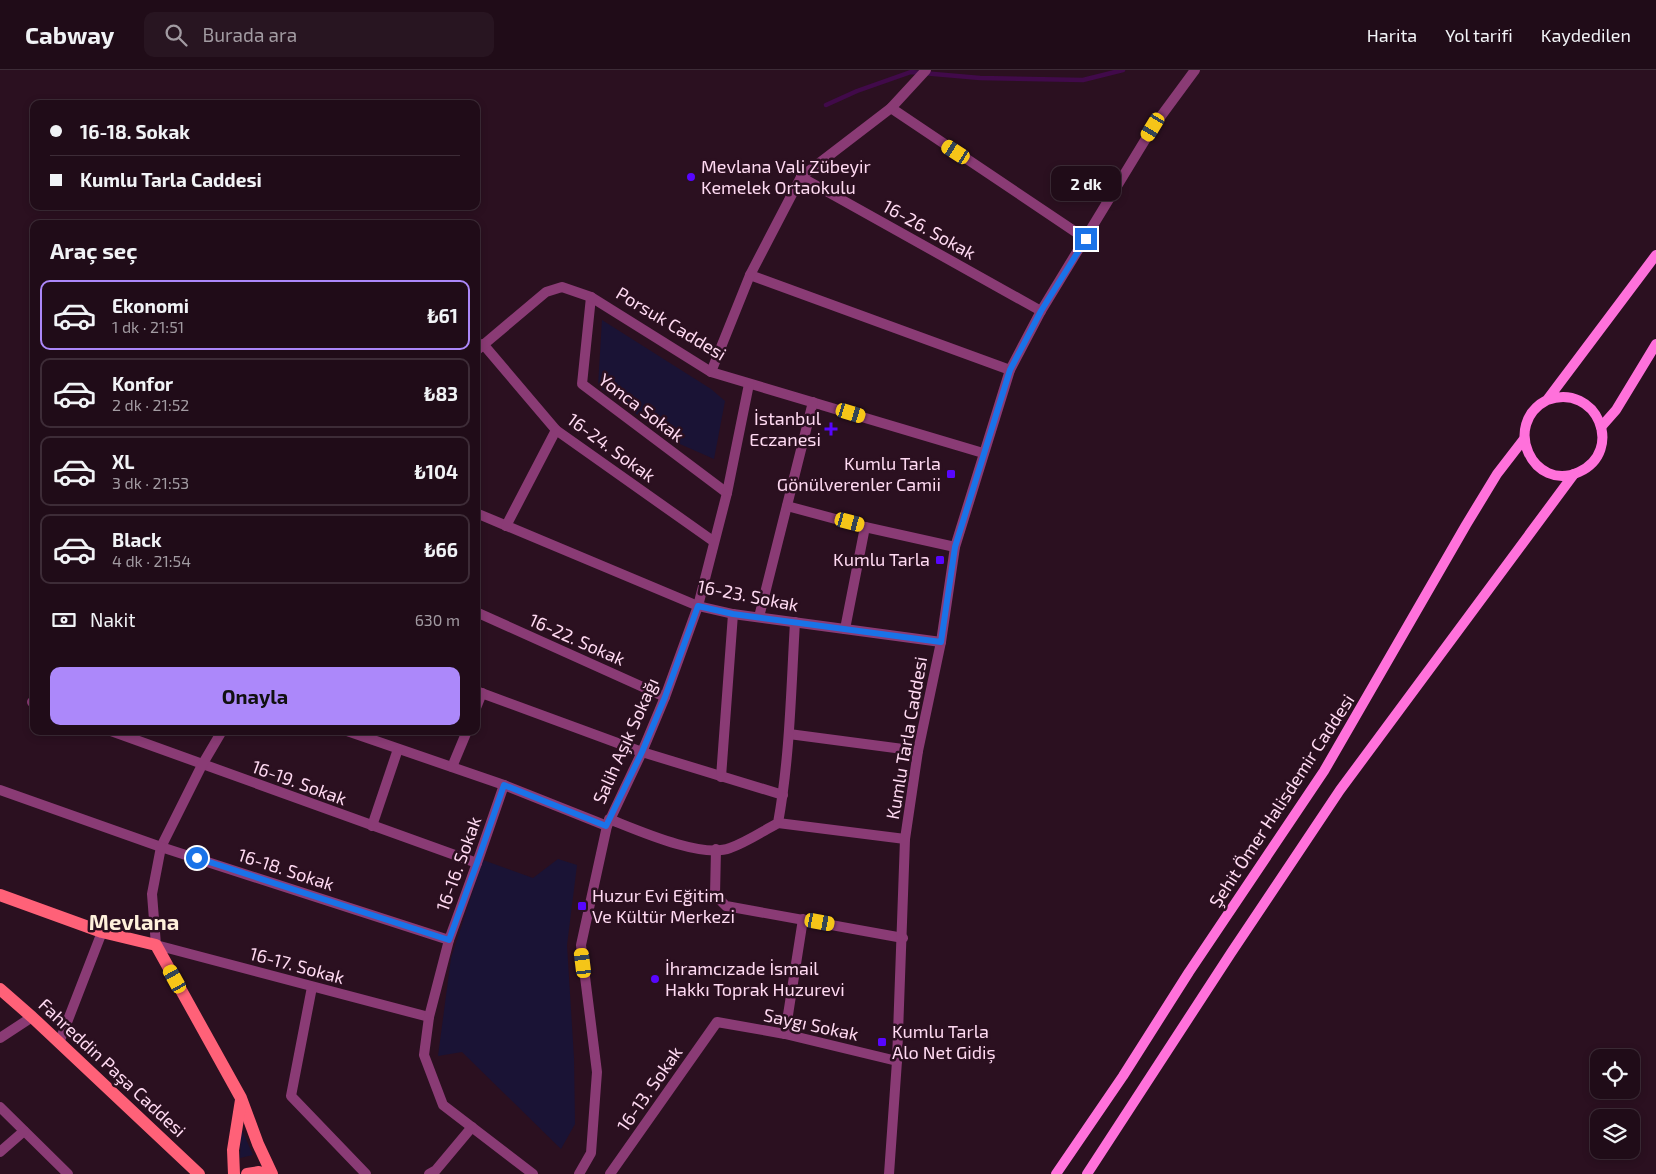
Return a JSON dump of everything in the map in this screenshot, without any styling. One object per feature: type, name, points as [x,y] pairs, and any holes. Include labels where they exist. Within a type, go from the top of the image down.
[{"type":"main road","points":[[1547,400],[1566,397],[1579,400],[1591,408],[1601,426],[1602,442],[1598,455],[1589,466],[1574,474],[1559,475],[1541,468],[1531,459],[1525,446],[1525,428],[1530,415],[1547,400],[1656,255]]},
{"type":"main road","points":[[1601,426],[1616,410],[1656,344]]},
{"type":"main road","name":"Şehit Ömer Halisdemir Caddesi","points":[[1056,1174],[1324,771],[1466,525],[1498,474],[1524,439]]},
{"type":"main road","points":[[1087,1174],[1340,790],[1574,474]]},
{"type":"main road","points":[[0,895],[102,932],[156,944],[241,1098],[270,1174]]},
{"type":"main road","name":"Fahreddin Paşa Caddesi","points":[[0,989],[199,1174]]},
{"type":"main road","points":[[234,1174],[233,1150],[241,1098]]},
{"type":"main road","points":[[247,1174],[259,1172],[270,1174]]},
{"type":"street","name":"Kumlu Tarla Caddesi","points":[[889,1174],[903,938],[905,839],[918,751],[941,642],[955,547],[1010,370],[1041,311],[1153,127],[1196,70]]},
{"type":"street","points":[[711,372],[750,275],[801,177],[891,108],[923,74]]},
{"type":"street","points":[[891,108],[1086,239]]},
{"type":"street","name":"16-26. Sokak","points":[[801,177],[1041,311]]},
{"type":"street","points":[[750,275],[1010,370]]},
{"type":"street","name":"Porsuk Caddesi","points":[[480,348],[546,292],[562,287],[591,296],[711,372],[983,453]]},
{"type":"street","name":"Yonca Sokak","points":[[591,296],[582,384],[727,493]]},
{"type":"street","name":"16-24. Sokak","points":[[480,348],[556,430],[713,541]]},
{"type":"street","name":"Salih Aşık Sokağı","points":[[579,1174],[591,1153],[597,1072],[581,945],[608,822],[642,752],[665,697],[698,606],[713,541],[727,493],[749,384]]},
{"type":"street","points":[[759,617],[813,402]]},
{"type":"street","points":[[506,526],[556,430]]},
{"type":"street","points":[[787,506],[865,527],[955,547]]},
{"type":"street","name":"16-23. Sokak","points":[[480,515],[698,606],[733,614],[941,642]]},
{"type":"street","points":[[845,629],[865,527]]},
{"type":"street","name":"16-22. Sokak","points":[[480,614],[665,697]]},
{"type":"street","points":[[721,777],[733,614]]},
{"type":"street","points":[[778,823],[789,734],[795,622]]},
{"type":"street","points":[[480,692],[642,752],[783,794]]},
{"type":"street","points":[[789,734],[918,751]]},
{"type":"street","name":"16-19. Sokak","points":[[122,735],[477,863]]},
{"type":"street","points":[[156,944],[152,894],[161,847],[202,765],[220,735]]},
{"type":"street","points":[[358,735],[608,822],[670,842],[703,850],[729,849],[778,823],[905,839]]},
{"type":"street","points":[[452,768],[465,735]]},
{"type":"street","points":[[372,826],[398,749]]},
{"type":"street","name":"16-16. Sokak","points":[[504,785],[449,940],[429,1017],[424,1056],[444,1105],[533,1174]]},
{"type":"street","name":"16-18. Sokak","points":[[0,790],[161,847],[449,940]]},
{"type":"street","points":[[716,849],[716,895],[726,906],[903,938]]},
{"type":"street","points":[[785,1034],[803,920]]},
{"type":"street","points":[[59,1043],[102,932]]},
{"type":"street","name":"16-17. Sokak","points":[[156,944],[429,1017]]},
{"type":"street","points":[[312,987],[291,1096],[366,1174]]},
{"type":"street","points":[[0,1038],[32,1017]]},
{"type":"street","name":"Saygı Sokak","points":[[718,1022],[785,1034],[897,1061]]},
{"type":"street","name":"16-13. Sokak","points":[[610,1174],[718,1022]]},
{"type":"street","points":[[0,1107],[68,1174]]},
{"type":"street","points":[[429,1174],[436,1170],[472,1127]]},
{"type":"street","points":[[0,1152],[24,1131]]},
{"type":"shaded area","points":[[602,320],[711,389],[725,401],[714,459],[673,441],[598,386]]},
{"type":"shaded area","points":[[558,859],[577,865],[567,945],[574,1058],[575,1124],[561,1149],[462,1052],[438,1056],[451,958],[483,860],[533,878]]},
{"type":"shaded area","points":[[241,1128],[253,1155],[240,1158]]},
{"type":"waterway","points":[[826,105],[857,91],[911,72],[980,78],[1083,80],[1123,70]]},
{"type":"place","name":"Mevlana Vali Zübeyir Kemelek Ortaokulu","points":[[691,177]]},
{"type":"place","name":"İstanbul Eczanesi","points":[[831,429]]},
{"type":"place","name":"Kumlu Tarla Gönülverenler Camii","points":[[951,474]]},
{"type":"place","name":"Kumlu Tarla","points":[[940,560]]},
{"type":"place","name":"Huzur Evi Eğitim Ve Kültür Merkezi","points":[[582,906]]},
{"type":"place","name":"İhramcızade İsmail Hakkı Toprak Huzurevi","points":[[655,979]]},
{"type":"place","name":"Kumlu Tarla Alo Net Gidiş","points":[[882,1042]]},
{"type":"district","name":"Mevlana","points":[[134,922]]},
{"type":"route","points":[[197,858],[449,940],[504,785],[606,826],[642,752],[665,697],[698,606],[733,614],[941,642],[955,547],[1010,370],[1041,311],[1086,239]]}]
